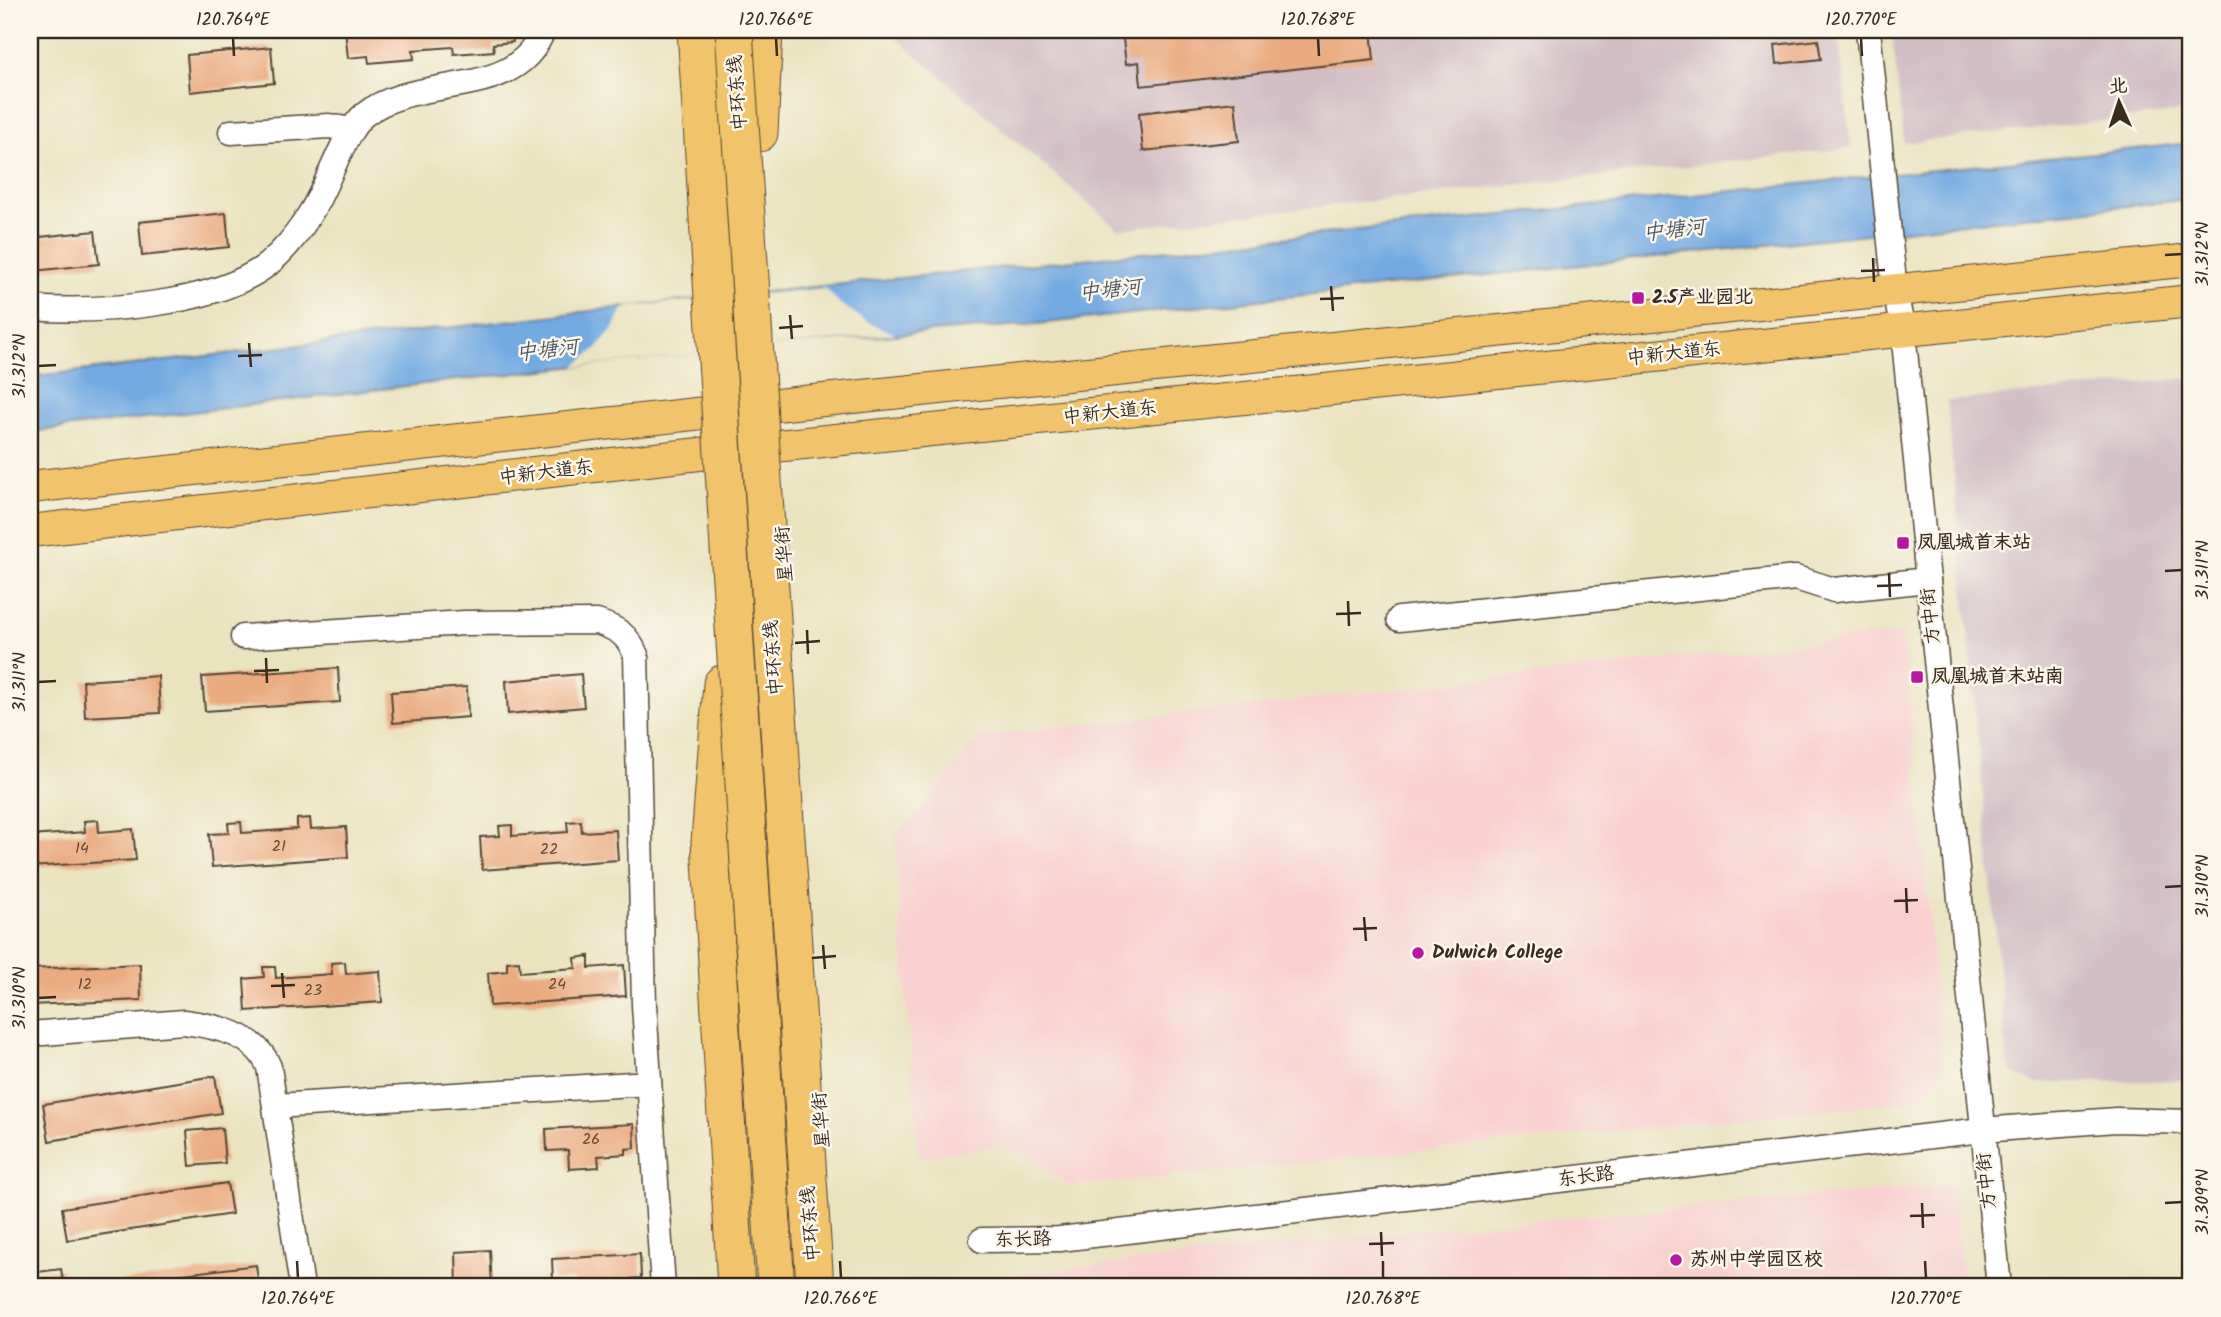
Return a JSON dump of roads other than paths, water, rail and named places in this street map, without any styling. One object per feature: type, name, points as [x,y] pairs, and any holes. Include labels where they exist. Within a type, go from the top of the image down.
[{"type":"highway","name":"中环东线","points":[[696,30],[776,1287]]},
{"type":"highway","name":"中环东线","points":[[734,30],[815,1287]]},
{"type":"highway","points":[[759,133],[764,30]]},
{"type":"highway","points":[[722,684],[710,842],[723,1103],[736,1287]]},
{"type":"main road","points":[[680,30],[759,1287]]},
{"type":"main road","name":"星华街","points":[[752,30],[833,1287]]},
{"type":"main road","points":[[30,487],[776,405],[2191,260]]},
{"type":"main road","name":"中新大道东","points":[[30,531],[708,453],[2191,301]]},
{"type":"street","points":[[30,308],[76,308],[174,299],[242,279],[266,265],[285,248],[312,212],[351,130],[364,115],[404,93],[489,78],[507,71],[531,52],[543,30]]},
{"type":"street","name":"方中街","points":[[1868,30],[1895,292],[1903,331],[1999,1287]]},
{"type":"street","points":[[231,132],[329,126],[351,130]]},
{"type":"street","points":[[1399,619],[1796,578],[1834,590],[1928,580]]},
{"type":"street","points":[[243,637],[465,623],[597,622],[617,629],[629,638],[636,655],[641,910],[663,1287]]},
{"type":"street","points":[[30,1034],[184,1022],[205,1025],[254,1043],[264,1054],[275,1106],[302,1287]]},
{"type":"street","points":[[275,1106],[649,1083]]},
{"type":"street","name":"东长路","points":[[982,1240],[1060,1239],[1982,1130],[2116,1120],[2191,1122]]},
{"type":"water","name":"中塘河","points":[[2191,143],[2191,199],[1037,324],[659,357],[30,432],[30,377],[624,307]]},
{"type":"place","name":"2.5产业园北","points":[[1638,298]]},
{"type":"place","name":"凤凰城首末站","points":[[1903,543]]},
{"type":"place","name":"凤凰城首末站南","points":[[1917,677]]},
{"type":"place","name":"Dulwich College","points":[[1418,953]]},
{"type":"place","name":"苏州中学园区校","points":[[1676,1260]]}]
